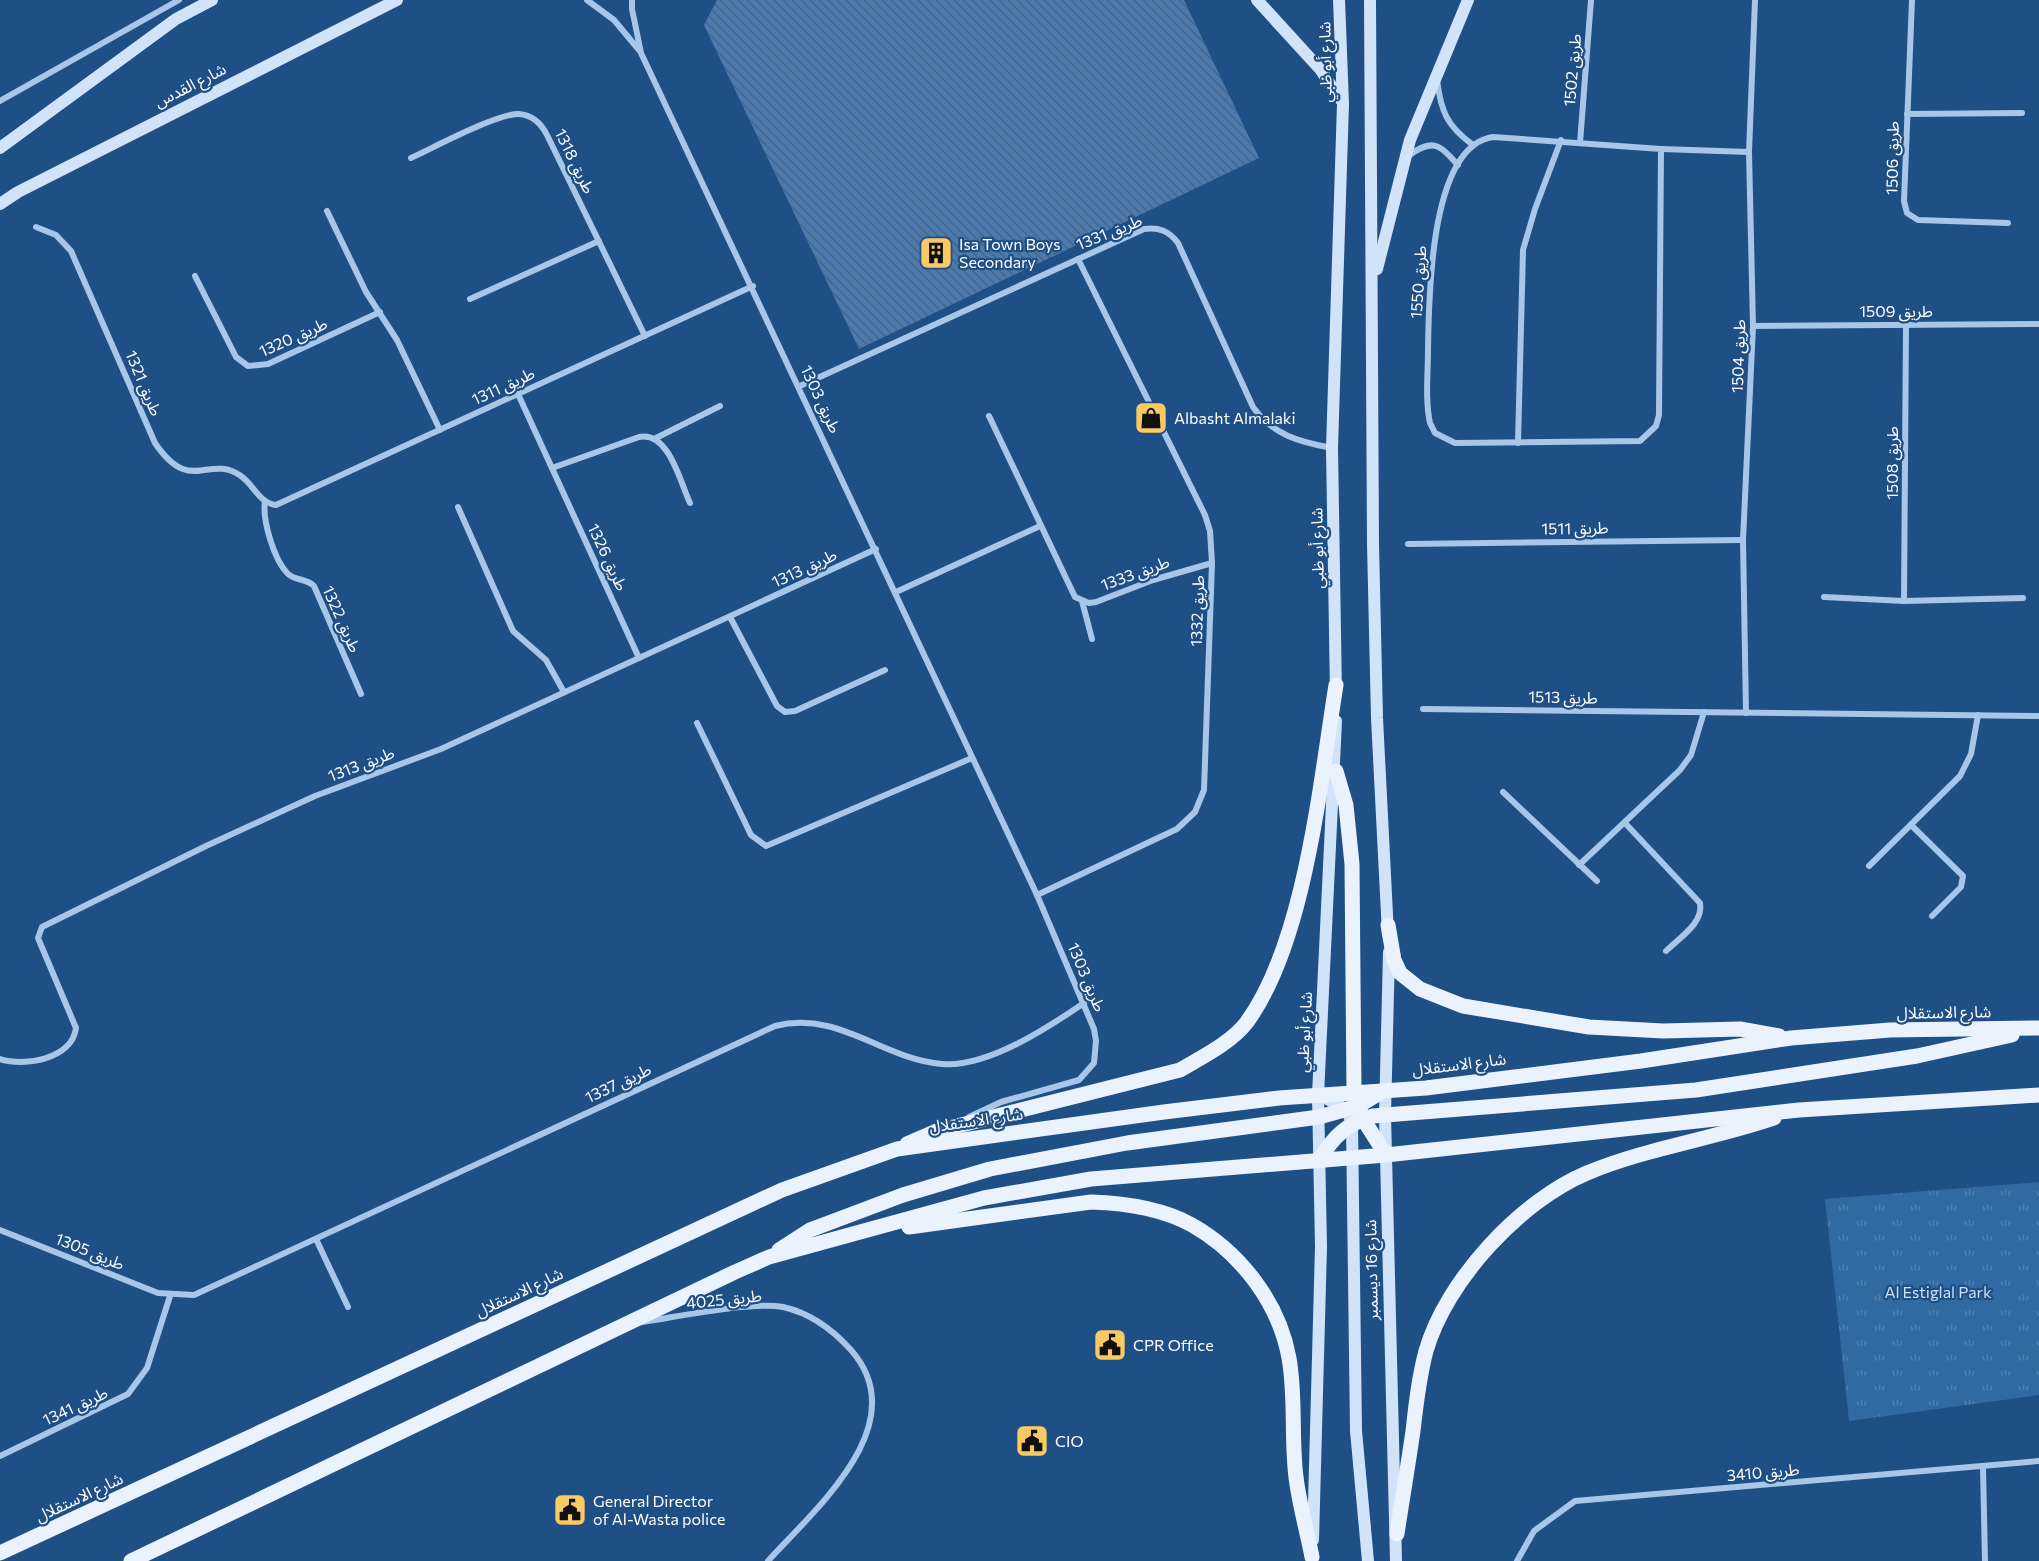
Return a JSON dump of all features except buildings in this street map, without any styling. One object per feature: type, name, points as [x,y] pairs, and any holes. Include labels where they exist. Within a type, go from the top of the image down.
[{"type":"main road","points":[[0,148],[176,19],[212,0]]},
{"type":"main road","name":"شارع القدس","points":[[0,204],[18,192],[398,0]]},
{"type":"main road","points":[[1257,0],[1320,69],[1343,104]]},
{"type":"main road","name":"شارع أبو ظبي","points":[[1318,1095],[1336,771],[1332,448],[1343,104],[1339,0]]},
{"type":"main road","points":[[1370,0],[1376,695],[1388,925],[1394,960],[1400,973],[1420,989],[1463,1006],[1589,1027],[1663,1031],[1740,1029],[1791,1038]]},
{"type":"main road","points":[[1373,287],[1403,160],[1468,0]]},
{"type":"main road","points":[[897,1149],[924,1135],[1180,1070],[1207,1054],[1245,1024],[1269,986],[1297,899],[1336,685]]},
{"type":"main road","points":[[1336,771],[1346,806],[1352,864],[1355,1110],[1351,1158],[1356,1431],[1368,1561]]},
{"type":"main road","name":"شارع 16 ديسمبر","points":[[1388,925],[1389,979],[1385,1115],[1396,1561]]},
{"type":"main road","points":[[131,1561],[624,1324],[769,1257],[810,1230],[903,1195],[990,1169],[1127,1143],[1355,1110],[1385,1115],[1696,1090],[1917,1056],[2039,1029]]},
{"type":"main road","name":"شارع الاستقلال","points":[[1385,1089],[1426,1088],[1641,1061],[1791,1038],[1890,1030],[2039,1029]]},
{"type":"main road","points":[[1320,1160],[1355,1110],[1385,1089]]},
{"type":"main road","points":[[1312,1559],[1321,1247],[1318,1095]]},
{"type":"main road","name":"شارع الاستقلال","points":[[0,1553],[783,1190],[897,1149],[1318,1095],[1355,1110]]},
{"type":"main road","points":[[769,1257],[984,1198],[1091,1179],[1386,1155],[1800,1110],[2039,1095]]},
{"type":"main road","points":[[1355,1110],[1386,1155]]},
{"type":"main road","points":[[1397,1534],[1417,1395],[1427,1348],[1447,1305],[1476,1262],[1512,1223],[1554,1190],[1615,1162],[1749,1127],[1800,1110]]},
{"type":"main road","points":[[852,1234],[1091,1202],[1128,1205],[1161,1213],[1192,1225],[1231,1255],[1254,1279],[1273,1308],[1289,1357],[1294,1400],[1296,1476],[1312,1559]]},
{"type":"street","points":[[0,101],[179,0]]},
{"type":"street","name":"طريق 1303","points":[[587,0],[614,20],[641,53],[800,386],[1037,895],[1084,1002],[1096,1041],[1094,1063],[1085,1076],[1071,1083],[1001,1102],[950,1128]]},
{"type":"street","name":"طريق 1303","points":[[632,0],[641,53]]},
{"type":"street","name":"طريق 1502","points":[[1580,143],[1592,0]]},
{"type":"street","name":"طريق 1504","points":[[1746,713],[1743,540],[1753,326],[1749,152],[1755,0]]},
{"type":"street","name":"طريق 1506","points":[[1912,0],[1904,201],[1907,213],[1918,220],[2008,224]]},
{"type":"street","points":[[1437,75],[1440,99],[1446,119],[1458,134],[1473,145],[1493,137],[1749,152]]},
{"type":"street","points":[[1907,114],[2022,113]]},
{"type":"street","name":"طريق 1318","points":[[411,158],[508,115],[527,115],[543,126],[645,336]]},
{"type":"street","points":[[1518,443],[1520,292],[1523,250],[1535,209],[1561,140]]},
{"type":"street","points":[[1403,160],[1424,146],[1431,145],[1444,150],[1458,165]]},
{"type":"street","name":"طريق 1550","points":[[1473,145],[1458,165],[1438,220],[1430,264],[1428,413],[1430,423],[1436,433],[1455,443],[1629,443],[1640,441],[1650,435],[1659,415],[1661,148]]},
{"type":"street","points":[[327,211],[366,292],[397,340],[440,430]]},
{"type":"street","name":"طريق 1321","points":[[36,227],[56,235],[71,251],[155,443],[165,457],[177,468],[190,471],[219,469],[240,475],[265,501]]},
{"type":"street","name":"طريق 1331","points":[[800,386],[1144,229],[1160,229],[1167,232],[1178,243],[1253,407],[1260,417],[1292,439],[1332,448]]},
{"type":"street","points":[[470,300],[599,241]]},
{"type":"street","name":"طريق 1332","points":[[1037,895],[1177,829],[1191,817],[1201,801],[1204,790],[1212,563],[1210,531],[1205,515],[1078,259]]},
{"type":"street","name":"طريق 1320","points":[[195,276],[236,357],[248,366],[268,364],[380,312]]},
{"type":"street","name":"طريق 1311","points":[[265,501],[270,504],[282,503],[753,286]]},
{"type":"street","name":"طريق 1509","points":[[1753,326],[2039,324]]},
{"type":"street","name":"طريق 1508","points":[[1904,601],[1906,325]]},
{"type":"street","name":"طريق 1326","points":[[518,394],[639,658]]},
{"type":"street","points":[[552,468],[639,437],[656,438],[720,406]]},
{"type":"street","name":"طريق 1333","points":[[989,416],[1071,592],[1082,601],[1096,602],[1152,580],[1212,563]]},
{"type":"street","points":[[656,438],[664,446],[690,503]]},
{"type":"street","name":"طريق 1322","points":[[265,501],[266,526],[283,567],[289,574],[307,580],[314,586],[361,694]]},
{"type":"street","points":[[458,507],[513,631],[546,660],[564,692]]},
{"type":"street","points":[[896,592],[1040,526]]},
{"type":"street","name":"طريق 1511","points":[[1408,544],[1743,540]]},
{"type":"street","name":"طريق 1313","points":[[0,1059],[12,1063],[38,1061],[65,1048],[75,1038],[76,1028],[38,938],[42,927],[206,846],[315,796],[441,749],[876,549]]},
{"type":"street","points":[[1824,597],[1904,601],[2023,598]]},
{"type":"street","points":[[1082,601],[1092,639]]},
{"type":"street","points":[[730,617],[777,706],[784,712],[795,711],[885,670]]},
{"type":"street","name":"طريق 1513","points":[[1423,709],[2039,716]]},
{"type":"street","points":[[1579,865],[1625,823],[1691,755],[1704,712]]},
{"type":"street","points":[[1869,866],[1960,776],[1971,754],[1978,716]]},
{"type":"street","points":[[697,723],[751,835],[766,846],[972,758]]},
{"type":"street","points":[[1503,792],[1596,881]]},
{"type":"street","points":[[1625,823],[1700,903],[1702,911],[1699,919],[1666,951]]},
{"type":"street","points":[[1911,825],[1960,873],[1964,880],[1961,887],[1932,916]]},
{"type":"street","name":"طريق 1337","points":[[170,1296],[205,1292],[775,1026],[799,1021],[824,1024],[919,1059],[956,1064],[980,1059],[1015,1043],[1061,1019],[1084,1002]]},
{"type":"street","name":"طريق 1305","points":[[0,1230],[170,1296]]},
{"type":"street","points":[[316,1239],[348,1307]]},
{"type":"street","name":"طريق 1341","points":[[0,1456],[128,1394],[147,1368],[170,1296]]},
{"type":"street","name":"طريق 4025","points":[[624,1324],[758,1307],[782,1307],[803,1314],[824,1325],[857,1358],[867,1378],[872,1402],[872,1419],[863,1444],[843,1478],[768,1561]]},
{"type":"street","name":"طريق 3410","points":[[1517,1561],[1534,1531],[1575,1501],[2039,1461]]},
{"type":"street","points":[[1983,1467],[1985,1561]]},
{"type":"green space","name":"Al Estiglal Park","points":[[2039,1182],[2039,1395],[1849,1421],[1825,1199]]},
{"type":"place","name":"Isa Town Boys Secondary","points":[[936,253]]},
{"type":"place","name":"Albasht Almalaki","points":[[1151,418]]},
{"type":"place","name":"CPR Office","points":[[1110,1345]]},
{"type":"place","name":"CIO","points":[[1032,1441]]},
{"type":"place","name":"General Director of Al-Wasta police","points":[[570,1510]]}]
